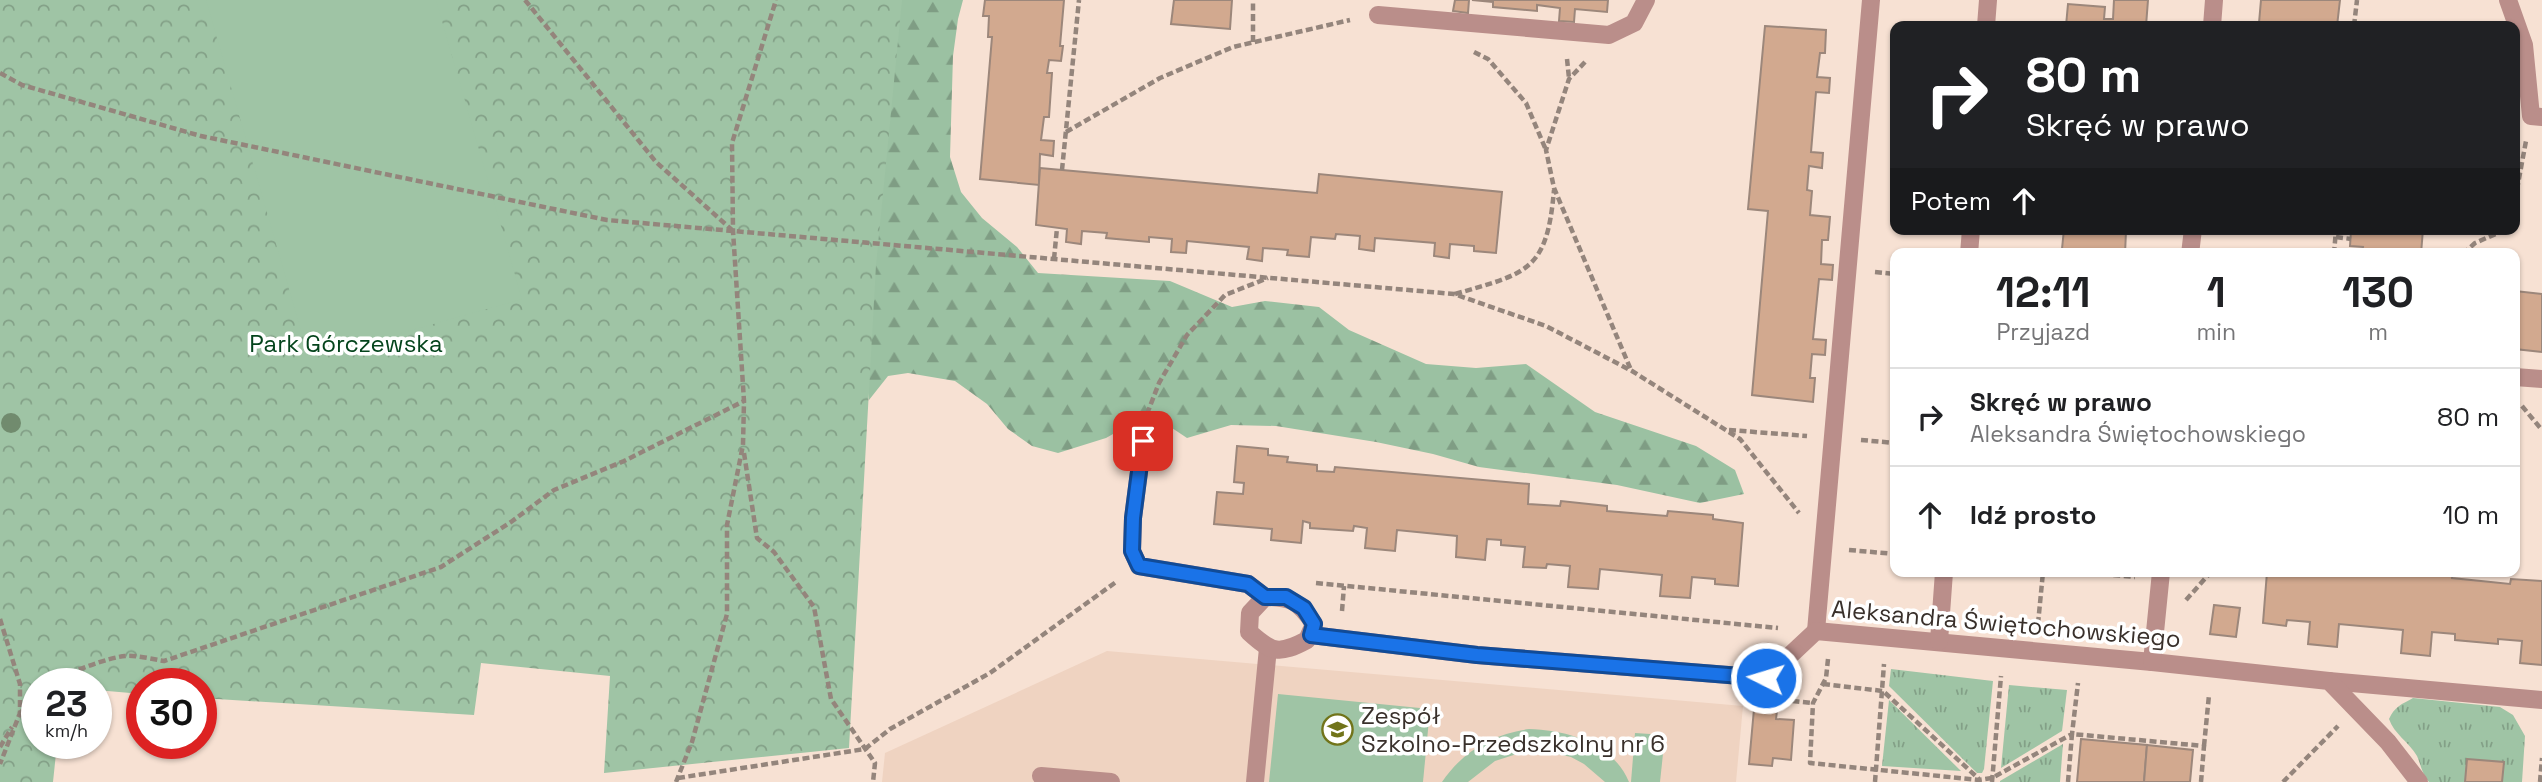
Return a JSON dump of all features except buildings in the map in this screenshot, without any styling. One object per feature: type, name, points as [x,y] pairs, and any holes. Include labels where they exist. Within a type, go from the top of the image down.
[{"type":"street","points":[[1378,15],[1609,35],[1634,23],[1646,0]]},
{"type":"street","points":[[1812,634],[1823,547],[1871,0]]},
{"type":"street","points":[[1986,21],[1988,0]]},
{"type":"street","points":[[2212,21],[2214,0]]},
{"type":"street","points":[[2508,0],[2515,21]]},
{"type":"street","points":[[2520,34],[2537,116]]},
{"type":"street","points":[[2520,377],[2542,379]]},
{"type":"street","points":[[1143,441],[1133,518],[1132,551],[1139,566],[1248,584],[1265,597],[1286,597],[1304,608],[1314,624],[1309,638],[1289,650],[1268,648],[1249,632],[1250,613],[1265,597]]},
{"type":"street","points":[[1939,641],[1944,577]]},
{"type":"street","points":[[2152,662],[2160,577]]},
{"type":"street","name":"Aleksandra Świętochowskiego","points":[[1309,638],[1477,655],[1766,678],[1812,634],[1886,637],[2542,700]]},
{"type":"street","points":[[1255,782],[1268,648]]},
{"type":"street","points":[[2329,681],[2388,742],[2419,782]]},
{"type":"street","points":[[1041,776],[1111,782]]},
{"type":"path","points":[[525,0],[656,162],[733,231]]},
{"type":"path","points":[[1062,170],[1079,0]]},
{"type":"path","points":[[1253,0],[1253,42]]},
{"type":"path","points":[[2355,21],[2357,0]]},
{"type":"path","points":[[776,1],[732,143],[733,231],[744,401],[743,445],[757,538],[774,552],[814,607],[831,699],[875,763],[873,782]]},
{"type":"path","points":[[1066,132],[1160,78],[1233,47],[1378,15]]},
{"type":"path","points":[[1546,150],[1569,79],[1609,35]]},
{"type":"path","points":[[1469,50],[1488,60],[1526,103],[1546,150],[1554,188],[1632,371]]},
{"type":"path","points":[[0,73],[22,85],[201,136],[607,220],[1454,294],[1546,326],[1632,371],[1740,439],[1823,547],[1890,554]]},
{"type":"path","points":[[2520,181],[2537,116]]},
{"type":"path","points":[[1454,294],[1510,278],[1537,259],[1551,224],[1554,188]]},
{"type":"path","points":[[1054,259],[1057,228]]},
{"type":"path","points":[[2469,248],[2493,235]]},
{"type":"path","points":[[2335,248],[2336,237],[2350,239]]},
{"type":"path","points":[[1143,441],[1145,418],[1159,383],[1187,335],[1225,295],[1269,278]]},
{"type":"path","points":[[84,668],[124,656],[164,661],[441,566],[511,522],[554,490],[624,461],[744,401]]},
{"type":"path","points":[[2520,404],[2542,429]]},
{"type":"path","points":[[1726,430],[1832,437]]},
{"type":"path","points":[[676,780],[692,741],[727,614],[727,525],[743,445]]},
{"type":"path","points":[[676,780],[865,749],[890,729],[990,673],[1139,566]]},
{"type":"path","points":[[2036,650],[2043,577]]},
{"type":"path","points":[[1309,583],[1788,629],[1812,634]]},
{"type":"path","points":[[1342,616],[1344,586]]},
{"type":"path","points":[[0,619],[20,684],[20,713],[0,764]]},
{"type":"path","points":[[1875,782],[1886,637]]},
{"type":"path","points":[[1992,780],[2003,647]]},
{"type":"path","points":[[1825,652],[1828,659],[1826,678],[1813,703],[1810,763],[1981,781],[1992,780],[2073,734],[2204,746]]},
{"type":"path","points":[[2068,782],[2081,655]]},
{"type":"path","points":[[2201,782],[2211,668]]},
{"type":"path","points":[[1822,684],[1882,691],[1981,781]]},
{"type":"path","points":[[2283,782],[2355,708]]},
{"type":"path","points":[[0,747],[20,713]]},
{"type":"path","points":[[2540,782],[2542,758]]},
{"type":"shaded area","name":"Zespół Szkolno-Przedszkolny nr 6","points":[[1107,651],[1743,706],[1736,782],[882,782],[885,753]]},
{"type":"green space","name":"Park Górczewska","points":[[0,0],[902,0],[876,265],[849,748],[604,773],[610,676],[481,663],[474,715],[217,699],[217,668],[126,668],[126,693],[112,691],[112,668],[21,668],[21,759],[55,759],[53,782],[0,782]]},
{"type":"green space","points":[[206,0],[436,0],[522,299],[309,359]]},
{"type":"green space","points":[[820,0],[963,0],[953,56],[950,157],[961,192],[982,218],[1017,247],[1038,273],[1170,281],[1232,307],[1265,301],[1319,307],[1349,330],[1426,364],[1476,368],[1526,364],[1595,412],[1696,446],[1735,470],[1744,494],[1700,503],[1617,485],[1479,467],[1376,442],[1276,426],[1231,425],[1187,438],[1160,420],[1136,421],[1106,438],[1058,453],[1032,446],[1008,429],[987,404],[955,381],[908,373],[888,376],[869,400]]},
{"type":"green space","points":[[1891,669],[1993,681],[1982,773],[1977,773],[1889,686]]},
{"type":"green space","points":[[2009,685],[2067,690],[2062,731],[2001,768]]},
{"type":"green space","points":[[1278,694],[1430,709],[1423,782],[1269,782]]},
{"type":"green space","points":[[2413,698],[2500,707],[2513,715],[2525,736],[2522,782],[2429,782],[2417,756],[2389,719],[2396,709]]},
{"type":"green space","points":[[1889,700],[1961,771],[1882,766]]},
{"type":"green space","points":[[1529,729],[1558,732],[1587,741],[1612,757],[1629,782],[1605,782],[1571,757],[1540,750],[1526,751],[1495,761],[1468,782],[1442,782],[1459,761],[1480,746],[1503,735]]},
{"type":"green space","points":[[1635,733],[1665,735],[1660,782],[1631,782]]},
{"type":"green space","points":[[2063,744],[2060,782],[2000,782],[2000,781]]},
{"type":"place","name":"Zespół Szkolno-Przedszkolny nr 6","points":[[1338,730]]},
{"type":"route","points":[[1143,441],[1133,518],[1132,551],[1139,566],[1248,584],[1265,597],[1286,597],[1304,608],[1314,624],[1311,635],[1477,655],[1766,678]]}]
